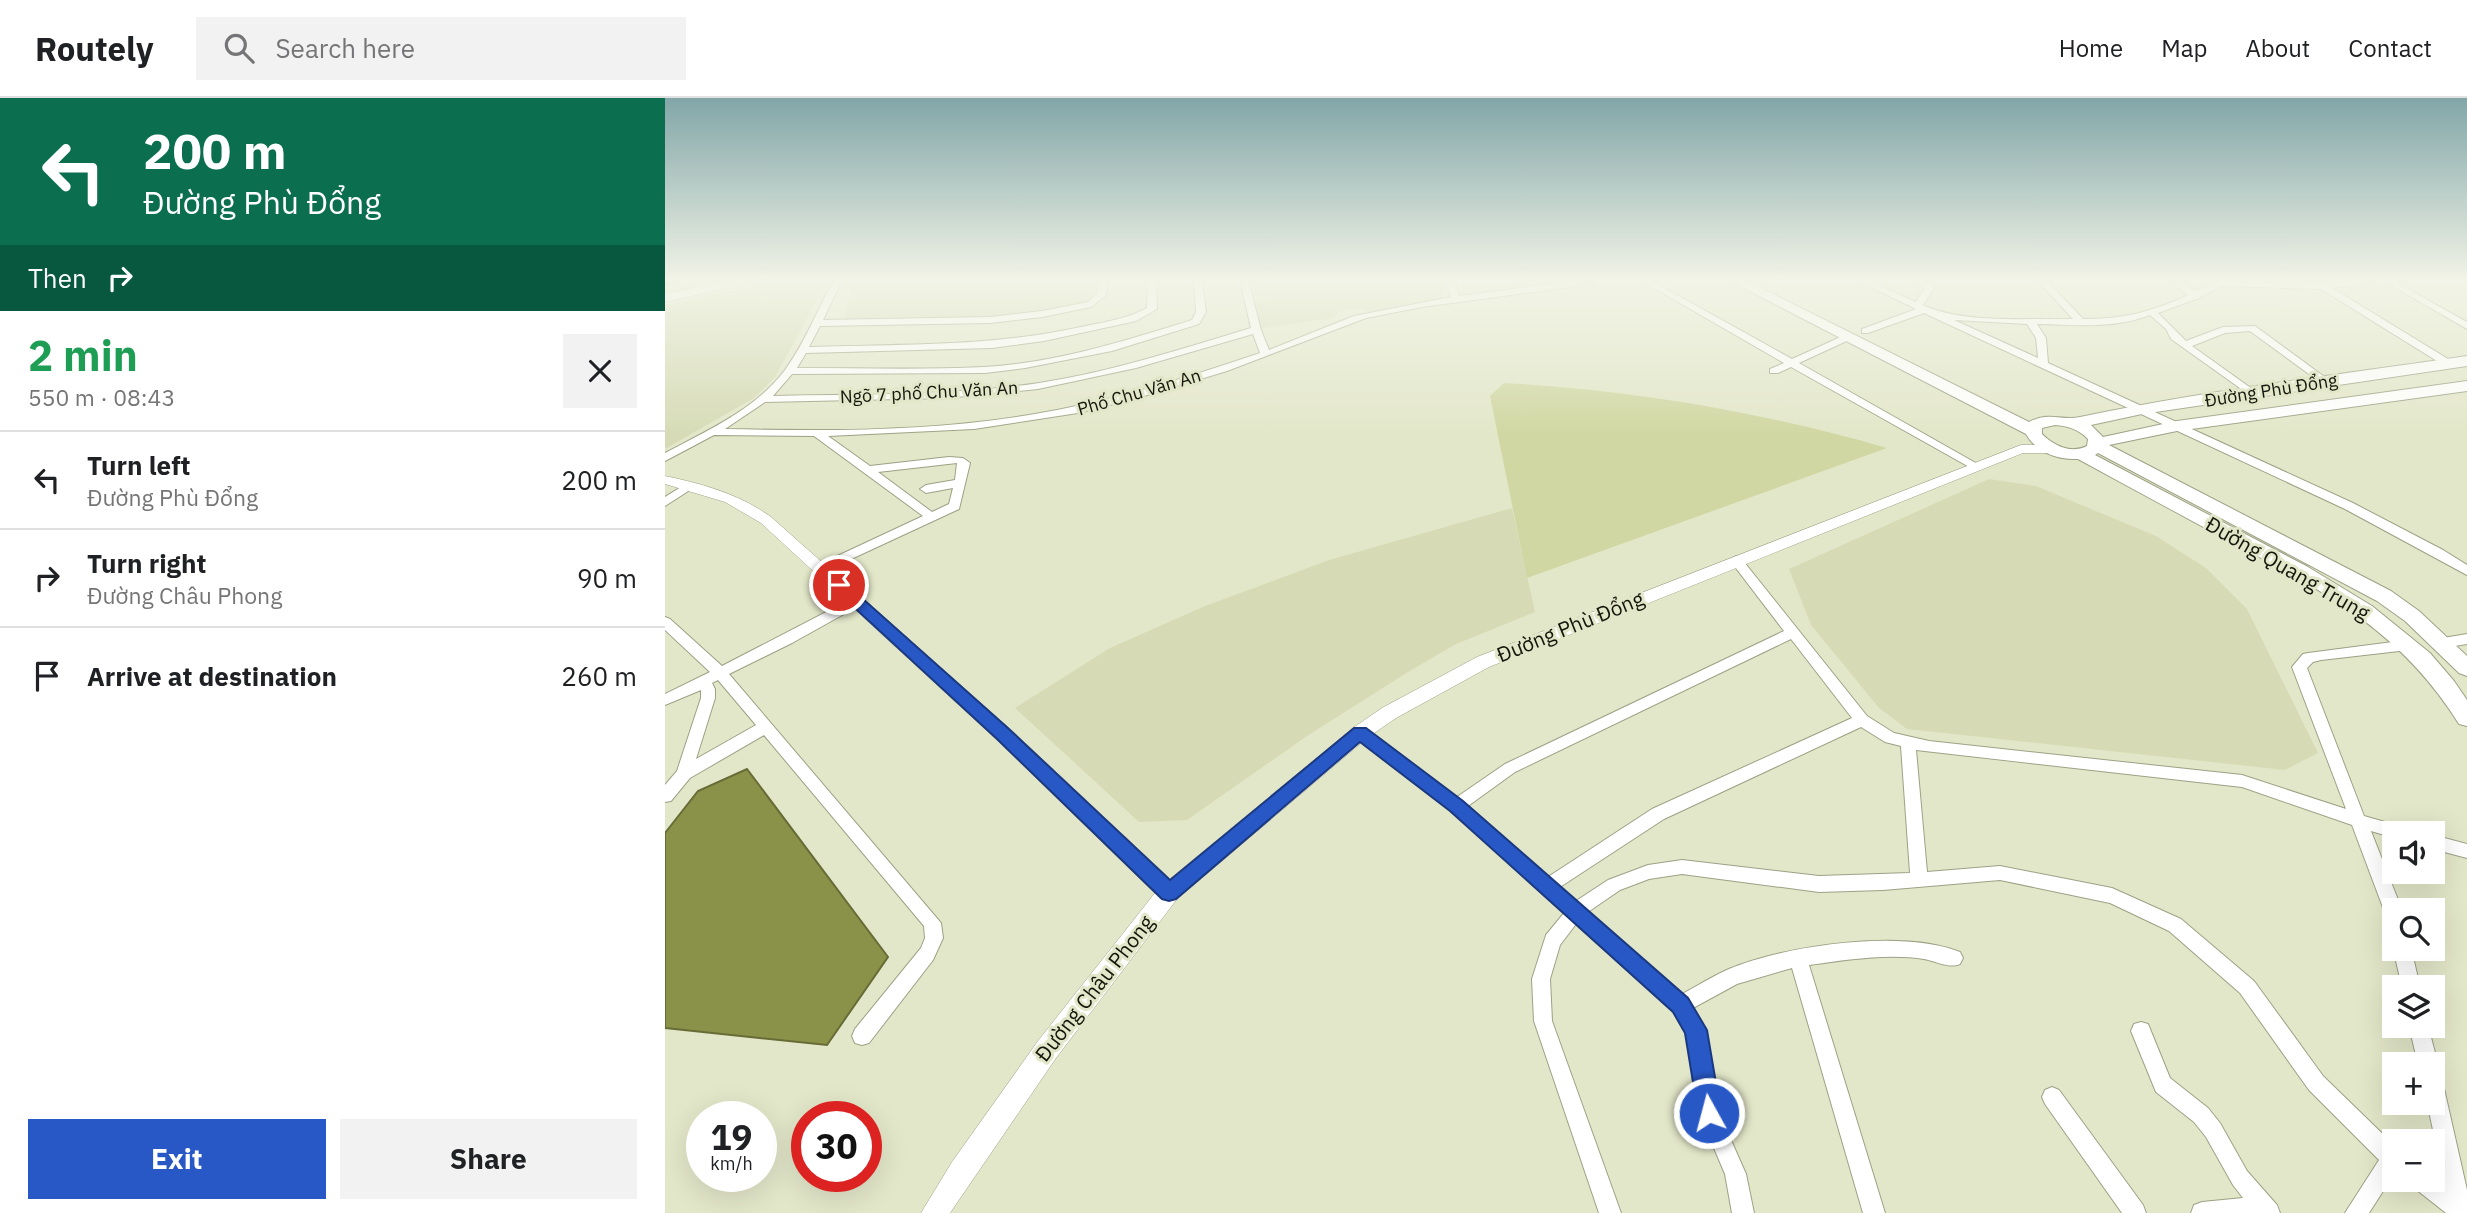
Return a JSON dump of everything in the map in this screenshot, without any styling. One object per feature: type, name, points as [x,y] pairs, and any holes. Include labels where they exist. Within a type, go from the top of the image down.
[{"type":"main road","points":[[1838,332],[2037,429]]},
{"type":"main road","points":[[1867,332],[2037,429],[2051,449],[2092,448],[2092,432],[2076,423]]},
{"type":"main road","name":"Đường Phù Đổng","points":[[2037,429],[2060,420],[2076,423],[2142,409],[2467,361]]},
{"type":"main road","name":"Đường Phù Đổng","points":[[2092,448],[2177,426],[2467,386]]},
{"type":"main road","name":"Đường Quang Trung","points":[[2092,448],[2352,577],[2412,616],[2467,668]]},
{"type":"main road","name":"Đường Quang Trung","points":[[2092,448],[2333,589],[2408,645],[2440,678],[2467,718]]},
{"type":"street","points":[[665,458],[778,387],[811,332]]},
{"type":"street","points":[[802,350],[992,345],[1071,332]]},
{"type":"street","points":[[790,371],[985,370],[1112,348],[1164,332]]},
{"type":"street","name":"Ngõ 7 phố Chu Văn An","points":[[762,399],[1010,390],[1095,373],[1248,332]]},
{"type":"street","points":[[1257,332],[1265,353]]},
{"type":"street","name":"Phố Chu Văn An","points":[[710,432],[816,433],[961,429],[1053,416],[1132,397],[1326,332]]},
{"type":"street","points":[[1737,332],[1975,466]]},
{"type":"street","points":[[1972,332],[2360,511],[2467,571]]},
{"type":"street","points":[[2037,332],[2041,338],[2043,365]]},
{"type":"street","points":[[2172,332],[2185,345],[2214,363],[2251,393]]},
{"type":"street","points":[[2185,345],[2218,332]]},
{"type":"street","points":[[2258,332],[2325,381]]},
{"type":"street","points":[[2397,332],[2449,364]]},
{"type":"street","points":[[1774,371],[1848,337]]},
{"type":"street","name":"Đường Phù Đổng","points":[[2021,449],[2037,429]]},
{"type":"street","points":[[816,433],[930,516]]},
{"type":"street","name":"Đường Phù Đổng","points":[[1169,892],[1360,733],[1389,713],[1483,662],[1975,466],[2021,449],[2051,449]]},
{"type":"street","points":[[821,569],[955,506],[964,463],[959,460],[868,470]]},
{"type":"street","points":[[665,480],[727,496],[750,507],[1003,734],[1169,892]]},
{"type":"street","points":[[926,488],[960,483]]},
{"type":"street","points":[[665,502],[689,485]]},
{"type":"street","points":[[1736,560],[1862,720],[1890,738],[1942,749],[2242,781],[2382,828]]},
{"type":"street","points":[[665,700],[857,601]]},
{"type":"street","points":[[665,622],[720,673],[932,923],[934,938],[927,954],[862,1036]]},
{"type":"street","points":[[1457,806],[1510,768],[1793,632]]},
{"type":"street","points":[[2443,643],[2467,639]]},
{"type":"street","points":[[2388,898],[2299,667],[2308,658],[2321,654],[2408,645]]},
{"type":"street","points":[[684,774],[708,698],[708,689],[702,682]]},
{"type":"street","points":[[1548,886],[1658,814],[1862,720]]},
{"type":"street","points":[[665,796],[684,774],[765,727]]},
{"type":"street","points":[[1360,733],[1457,806],[1680,1005],[1696,1030],[1709,1113],[1735,1174],[1744,1213]]},
{"type":"street","points":[[1908,743],[1919,878]]},
{"type":"street","points":[[2445,845],[2467,851]]},
{"type":"street","points":[[1610,1213],[1543,1021],[1541,979],[1552,941],[1576,911],[1614,885],[1648,872],[1682,867],[1819,884],[1883,883],[2000,873],[2112,896],[2175,925],[2247,987],[2316,1083],[2382,1148]]},
{"type":"street","name":"Đường Châu Phong","points":[[934,1213],[1046,1047],[1169,892]]},
{"type":"street","points":[[1680,1005],[1733,976],[1798,958],[1857,950],[1922,950],[1954,957]]},
{"type":"street","points":[[1798,958],[1874,1213]]},
{"type":"street","points":[[2141,1031],[2164,1085],[2201,1115],[2213,1130],[2240,1178],[2266,1210]]},
{"type":"street","points":[[2052,1097],[2135,1213]]},
{"type":"street","points":[[2441,1115],[2464,1212]]},
{"type":"street","points":[[2356,1213],[2382,1175]]},
{"type":"street","points":[[2436,1192],[2464,1212]]},
{"type":"street","points":[[2202,1213],[2266,1210]]},
{"type":"shaded area","points":[[665,332],[800,332],[775,377],[754,398],[665,449]]},
{"type":"shaded area","points":[[1504,383],[1601,391],[1745,413],[1887,448],[1527,578],[1490,396]]},
{"type":"shaded area","points":[[1989,479],[2036,486],[2156,536],[2206,568],[2247,609],[2318,753],[2285,770],[1907,729],[1879,708],[1811,625],[1789,569]]},
{"type":"shaded area","points":[[1512,508],[1535,612],[1456,644],[1408,672],[1307,736],[1187,820],[1139,822],[1015,708],[1110,648],[1205,606],[1329,560]]},
{"type":"shaded area","points":[[747,769],[888,957],[827,1045],[665,1028],[665,833],[698,791]]},
{"type":"route","points":[[839,585],[1003,734],[1169,892],[1326,758],[1360,733],[1457,806],[1680,1005],[1696,1030],[1709,1113]]}]
